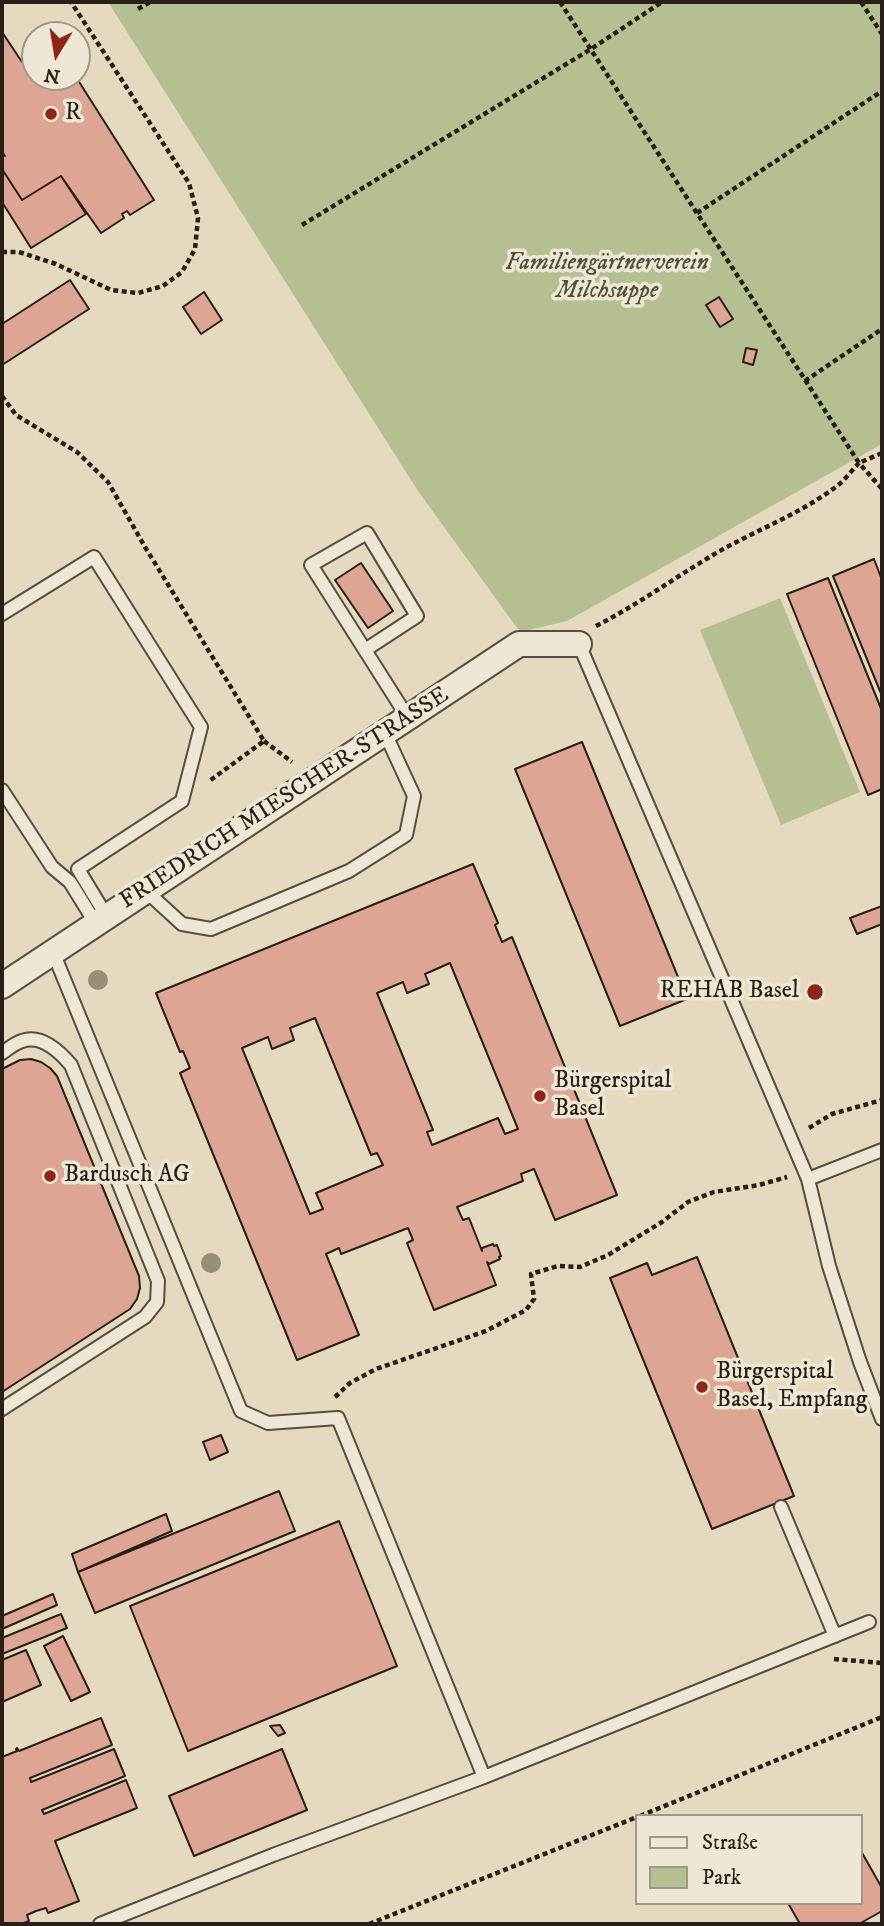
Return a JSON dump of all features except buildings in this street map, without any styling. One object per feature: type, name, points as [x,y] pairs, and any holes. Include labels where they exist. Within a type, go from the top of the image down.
[{"type":"street","name":"FRIEDRICH MIESCHER-STRASSE","points":[[2,986],[519,644],[579,644]]},
{"type":"lane","points":[[365,650],[417,616],[367,533],[311,565],[408,718]]},
{"type":"lane","points":[[2,614],[94,557],[201,727],[182,801],[79,869],[101,920]]},
{"type":"lane","points":[[579,644],[806,1175],[829,1266],[860,1362],[882,1419]]},
{"type":"lane","points":[[146,891],[183,924],[211,929],[349,871],[406,835],[414,796],[385,733]]},
{"type":"lane","points":[[2,790],[52,867],[70,882],[101,920]]},
{"type":"lane","points":[[53,952],[241,1411],[268,1423],[338,1418],[484,1777]]},
{"type":"lane","points":[[2,1053],[24,1040],[43,1042],[60,1052],[71,1065],[158,1281],[156,1302],[145,1317],[2,1409]]},
{"type":"lane","points":[[806,1175],[882,1150]]},
{"type":"lane","points":[[781,1507],[835,1636]]},
{"type":"lane","points":[[100,1924],[273,1855],[484,1777],[869,1622]]},
{"type":"path","points":[[2,252],[19,252],[56,264],[111,290],[138,293],[163,286],[182,272],[195,249],[198,218],[189,183],[71,2]]},
{"type":"path","points":[[138,9],[150,2]]},
{"type":"path","points":[[560,2],[859,463],[882,489]]},
{"type":"path","points":[[302,225],[591,49],[662,2]]},
{"type":"path","points":[[862,2],[882,34]]},
{"type":"path","points":[[697,213],[882,91]]},
{"type":"path","points":[[805,381],[882,330]]},
{"type":"path","points":[[2,396],[16,415],[77,452],[108,482],[264,741],[316,779]]},
{"type":"path","points":[[579,644],[595,627],[726,548],[783,519],[839,485],[859,463],[882,453]]},
{"type":"path","points":[[182,801],[264,741]]},
{"type":"path","points":[[789,1135],[813,1126],[832,1114],[882,1100]]},
{"type":"path","points":[[310,1420],[350,1383],[376,1370],[486,1331],[526,1310],[534,1299],[531,1274],[558,1266],[580,1267],[608,1255],[662,1222],[688,1202],[715,1192],[806,1175]]},
{"type":"path","points":[[811,1645],[835,1660],[882,1663]]},
{"type":"path","points":[[644,1814],[882,1717]]},
{"type":"path","points":[[369,1924],[636,1817]]},
{"type":"green space","name":"Familiengärtnerverein Milchsuppe","points":[[108,2],[882,2],[882,444],[567,621],[520,632],[418,491]]},
{"type":"green space","points":[[780,598],[860,792],[781,825],[700,630]]},
{"type":"place","name":"R","points":[[51,114]]},
{"type":"place","name":"REHAB Basel","points":[[815,992]]},
{"type":"place","name":"Bürgerspital Basel","points":[[540,1096]]},
{"type":"place","name":"Bardusch AG","points":[[50,1176]]},
{"type":"place","name":"Bürgerspital Basel, Empfang","points":[[702,1387]]}]
